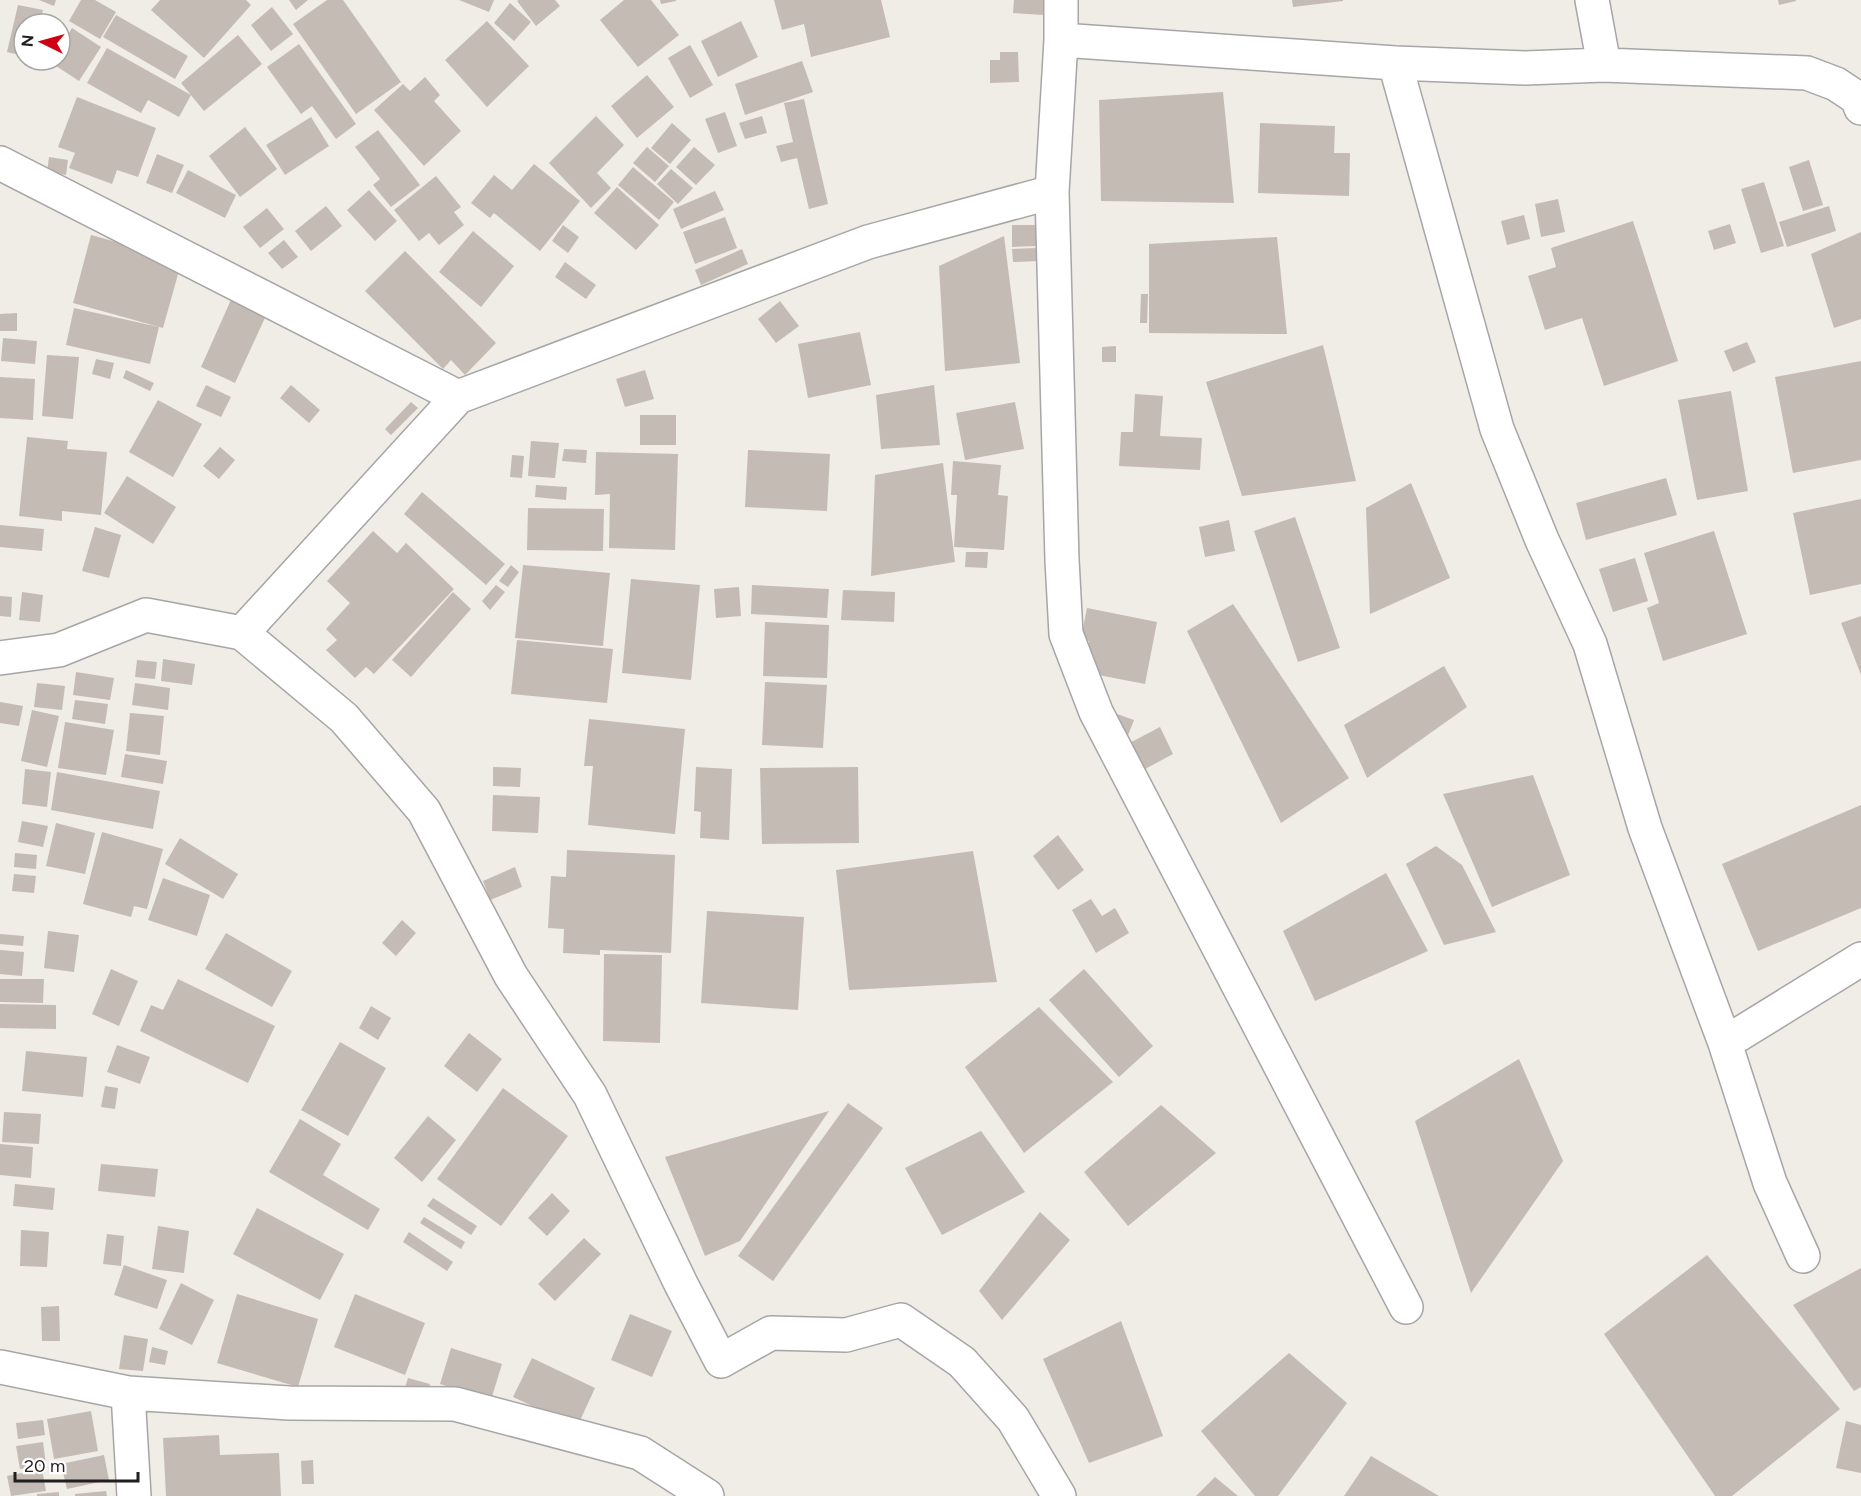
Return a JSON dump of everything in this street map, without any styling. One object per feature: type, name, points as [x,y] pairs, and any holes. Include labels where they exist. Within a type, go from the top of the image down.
[{"type":"street","points":[[1060,0],[1061,40],[1052,192],[1066,634],[1096,712],[1407,1307]]},
{"type":"street","points":[[1592,0],[1604,65]]},
{"type":"street","points":[[1061,40],[1395,63],[1525,68],[1604,65],[1807,73],[1836,84],[1857,98],[1861,108]]},
{"type":"street","points":[[1395,63],[1497,429],[1542,540],[1590,644],[1645,828],[1725,1043],[1770,1183],[1803,1256]]},
{"type":"street","points":[[0,163],[458,397]]},
{"type":"street","points":[[242,633],[458,397],[868,242],[1052,192]]},
{"type":"street","points":[[0,658],[59,650],[146,615],[242,633],[344,718],[424,811],[511,976],[590,1095],[681,1284],[721,1361],[771,1333],[846,1335],[902,1320],[962,1362],[1013,1419],[1059,1496]]},
{"type":"street","points":[[1725,1043],[1861,958]]},
{"type":"street","points":[[0,1367],[128,1394],[289,1403],[455,1404],[639,1453],[707,1496]]},
{"type":"street","points":[[128,1394],[134,1496]]},
{"type":"building","points":[[39,0],[56,0],[54,6]]},
{"type":"building","points":[[81,0],[95,0],[116,12],[100,39],[72,23],[72,16]]},
{"type":"building","points":[[160,0],[246,0],[251,5],[204,58],[151,10]]},
{"type":"building","points":[[289,0],[308,0],[296,10]]},
{"type":"building","points":[[327,0],[343,0],[401,82],[356,114],[293,24]]},
{"type":"building","points":[[459,0],[494,0],[489,12]]},
{"type":"building","points":[[555,0],[560,6],[536,26],[517,1]]},
{"type":"building","points":[[624,0],[651,0],[679,35],[638,67],[600,20]]},
{"type":"building","points":[[660,0],[676,0],[676,1],[661,4]]},
{"type":"building","points":[[774,0],[881,0],[890,37],[811,57],[804,24],[782,30]]},
{"type":"building","points":[[1014,0],[1046,0],[1044,15],[1013,13]]},
{"type":"building","points":[[1292,0],[1343,0],[1343,1],[1293,7]]},
{"type":"building","points":[[1778,0],[1796,0],[1796,1],[1779,5]]},
{"type":"building","points":[[510,3],[531,22],[514,41],[494,23]]},
{"type":"building","points":[[18,5],[43,10],[43,12],[16,12]]},
{"type":"building","points":[[272,7],[293,34],[271,51],[251,25]]},
{"type":"building","points":[[116,15],[188,56],[175,79],[103,37]]},
{"type":"building","points":[[487,21],[529,66],[487,107],[445,60]]},
{"type":"building","points":[[741,21],[758,57],[718,77],[701,41]]},
{"type":"building","points":[[72,28],[101,47],[79,81],[65,72],[72,72]]},
{"type":"building","points":[[12,31],[12,53],[7,52]]},
{"type":"building","points":[[238,35],[262,64],[204,111],[181,83]]},
{"type":"building","points":[[299,44],[356,124],[336,139],[312,106],[301,114],[267,67]]},
{"type":"building","points":[[690,45],[713,85],[690,98],[668,58]]},
{"type":"building","points":[[107,48],[191,95],[179,117],[148,100],[141,113],[87,83]]},
{"type":"building","points":[[1000,52],[1018,52],[1019,82],[990,83],[990,60],[1000,60]]},
{"type":"building","points":[[802,61],[813,92],[745,115],[735,84]]},
{"type":"building","points":[[647,75],[674,107],[637,138],[611,106]]},
{"type":"building","points":[[425,77],[440,95],[434,101],[461,131],[424,166],[374,110],[403,84],[410,91]]},
{"type":"building","points":[[1223,92],[1234,203],[1101,201],[1099,100]]},
{"type":"building","points":[[77,97],[156,128],[138,177],[117,170],[112,184],[69,168],[75,153],[58,147]]},
{"type":"building","points":[[804,99],[828,204],[809,209],[797,158],[781,162],[776,146],[793,142],[784,103]]},
{"type":"building","points":[[725,112],[737,146],[718,153],[705,119]]},
{"type":"building","points":[[596,116],[624,145],[597,173],[611,188],[591,208],[549,163]]},
{"type":"building","points":[[762,116],[767,133],[745,139],[739,123]]},
{"type":"building","points":[[311,117],[329,146],[285,175],[266,145]]},
{"type":"building","points":[[672,123],[691,140],[670,164],[651,148]]},
{"type":"building","points":[[1260,123],[1335,126],[1334,153],[1350,153],[1349,196],[1258,193]]},
{"type":"building","points":[[245,127],[277,169],[240,197],[209,156]]},
{"type":"building","points":[[378,130],[420,185],[391,207],[373,185],[380,179],[355,147]]},
{"type":"building","points":[[647,147],[669,166],[655,182],[633,163]]},
{"type":"building","points":[[694,147],[715,165],[696,185],[676,167]]},
{"type":"building","points":[[157,154],[184,165],[172,193],[146,183]]},
{"type":"building","points":[[49,157],[68,160],[66,175],[47,172]]},
{"type":"building","points":[[1809,160],[1823,205],[1803,211],[1789,167]]},
{"type":"building","points":[[534,164],[580,201],[540,251],[494,213],[490,218],[471,203],[494,175],[512,190]]},
{"type":"building","points":[[633,167],[674,202],[659,220],[618,185]]},
{"type":"building","points":[[671,169],[693,188],[678,204],[657,184]]},
{"type":"building","points":[[188,170],[236,195],[225,218],[176,193]]},
{"type":"building","points":[[436,176],[461,207],[454,212],[464,225],[439,245],[429,233],[419,241],[394,210]]},
{"type":"building","points":[[1764,182],[1784,246],[1761,253],[1741,189]]},
{"type":"building","points":[[617,187],[659,225],[636,250],[594,213]]},
{"type":"building","points":[[369,190],[397,221],[375,241],[347,210]]},
{"type":"building","points":[[715,191],[724,210],[681,229],[673,209]]},
{"type":"building","points":[[1558,199],[1565,232],[1541,237],[1535,204]]},
{"type":"building","points":[[326,206],[342,226],[311,251],[295,231]]},
{"type":"building","points":[[1829,206],[1836,231],[1787,247],[1779,222]]},
{"type":"building","points":[[267,208],[284,229],[260,248],[243,227]]},
{"type":"building","points":[[1524,215],[1530,239],[1507,245],[1501,221]]},
{"type":"building","points":[[725,217],[737,248],[695,264],[683,232]]},
{"type":"building","points":[[1633,221],[1678,361],[1604,386],[1582,318],[1545,330],[1528,276],[1556,267],[1551,248]]},
{"type":"building","points":[[1730,224],[1736,243],[1714,250],[1708,231]]},
{"type":"building","points":[[563,225],[579,237],[568,253],[552,241]]},
{"type":"building","points":[[1012,225],[1036,225],[1037,246],[1012,247]]},
{"type":"building","points":[[473,231],[514,266],[481,307],[439,272]]},
{"type":"building","points":[[1861,232],[1861,319],[1834,328],[1811,254]]},
{"type":"building","points":[[91,235],[182,260],[163,328],[73,303]]},
{"type":"building","points":[[1004,236],[1020,363],[945,371],[939,266]]},
{"type":"building","points":[[1277,237],[1287,334],[1149,333],[1149,244]]},
{"type":"building","points":[[284,240],[298,257],[282,269],[268,253]]},
{"type":"building","points":[[1039,248],[1039,261],[1013,262],[1012,249]]},
{"type":"building","points":[[742,249],[748,264],[701,285],[695,270]]},
{"type":"building","points":[[405,251],[496,343],[465,375],[451,360],[443,369],[365,291]]},
{"type":"building","points":[[565,262],[596,285],[586,299],[555,277]]},
{"type":"building","points":[[234,293],[269,309],[235,383],[201,367]]},
{"type":"building","points":[[1141,294],[1148,294],[1147,323],[1140,323]]},
{"type":"building","points":[[780,301],[799,326],[776,343],[758,319]]},
{"type":"building","points":[[74,308],[159,327],[150,364],[66,345]]},
{"type":"building","points":[[17,313],[17,331],[0,331],[0,314]]},
{"type":"building","points":[[860,332],[871,385],[808,398],[798,344]]},
{"type":"building","points":[[3,338],[37,341],[35,364],[1,361]]},
{"type":"building","points":[[1747,342],[1756,362],[1733,372],[1724,351]]},
{"type":"building","points":[[1323,345],[1356,481],[1242,496],[1206,382]]},
{"type":"building","points":[[1116,346],[1116,362],[1102,362],[1102,347]]},
{"type":"building","points":[[47,355],[79,357],[73,419],[42,416]]},
{"type":"building","points":[[96,359],[114,363],[110,379],[92,374]]},
{"type":"building","points":[[1861,361],[1861,460],[1793,473],[1775,377]]},
{"type":"building","points":[[126,370],[154,383],[150,391],[123,378]]},
{"type":"building","points":[[645,370],[654,399],[625,407],[616,379]]},
{"type":"building","points":[[0,377],[35,379],[33,420],[0,418]]},
{"type":"building","points":[[206,385],[231,397],[221,417],[196,406]]},
{"type":"building","points":[[291,385],[320,410],[309,423],[280,398]]},
{"type":"building","points":[[934,385],[940,445],[881,449],[876,395]]},
{"type":"building","points":[[1731,391],[1748,491],[1697,500],[1678,400]]},
{"type":"building","points":[[1135,394],[1163,396],[1160,436],[1202,438],[1200,470],[1119,466],[1121,432],[1133,432]]},
{"type":"building","points":[[158,400],[202,424],[173,477],[129,452]]},
{"type":"building","points":[[411,402],[418,408],[391,435],[385,429]]},
{"type":"building","points":[[1015,402],[1024,449],[965,460],[956,413]]},
{"type":"building","points":[[640,415],[676,415],[676,445],[640,445]]},
{"type":"building","points":[[27,437],[68,441],[67,449],[107,452],[101,515],[62,511],[62,521],[19,516]]},
{"type":"building","points":[[531,441],[559,443],[555,478],[528,476]]},
{"type":"building","points":[[220,447],[235,460],[219,479],[203,466]]},
{"type":"building","points":[[564,449],[587,450],[586,463],[562,461]]},
{"type":"building","points":[[748,450],[830,454],[827,511],[745,507]]},
{"type":"building","points":[[596,452],[678,454],[675,550],[609,548],[610,494],[595,495]]},
{"type":"building","points":[[512,455],[524,456],[522,478],[510,477]]},
{"type":"building","points":[[953,461],[1001,465],[998,495],[1008,496],[1004,550],[954,547],[957,495],[951,495]]},
{"type":"building","points":[[943,463],[955,562],[871,576],[875,475]]},
{"type":"building","points":[[127,476],[176,507],[153,544],[104,513]]},
{"type":"building","points":[[1666,478],[1677,515],[1586,540],[1576,503]]},
{"type":"building","points":[[1411,483],[1450,578],[1370,614],[1366,508]]},
{"type":"building","points":[[536,485],[567,487],[566,500],[535,497]]},
{"type":"building","points":[[422,492],[505,564],[486,585],[404,514]]},
{"type":"building","points":[[1861,499],[1861,584],[1810,595],[1793,513]]},
{"type":"building","points":[[528,508],[604,509],[603,551],[527,550]]},
{"type":"building","points":[[1295,517],[1340,648],[1298,662],[1254,531]]},
{"type":"building","points":[[1229,520],[1235,551],[1205,557],[1199,527]]},
{"type":"building","points":[[0,525],[44,529],[42,551],[0,547]]},
{"type":"building","points":[[95,527],[121,535],[109,578],[82,571]]},
{"type":"building","points":[[373,531],[397,553],[406,543],[454,589],[374,674],[366,667],[355,678],[326,650],[337,640],[326,629],[350,603],[327,581]]},
{"type":"building","points":[[1714,531],[1747,634],[1663,661],[1647,608],[1659,603],[1644,553]]},
{"type":"building","points":[[966,552],[988,552],[987,568],[965,567]]},
{"type":"building","points":[[1635,558],[1648,601],[1613,612],[1599,569]]},
{"type":"building","points":[[511,565],[519,572],[508,587],[499,581]]},
{"type":"building","points":[[523,565],[610,573],[603,646],[515,638]]},
{"type":"building","points":[[631,579],[700,585],[691,680],[622,673]]},
{"type":"building","points":[[496,585],[505,592],[490,610],[482,601]]},
{"type":"building","points":[[752,585],[829,589],[827,618],[751,614]]},
{"type":"building","points":[[739,587],[741,616],[716,618],[714,589]]},
{"type":"building","points":[[843,590],[895,592],[894,622],[841,620]]},
{"type":"building","points":[[22,592],[43,595],[40,622],[19,620]]},
{"type":"building","points":[[453,592],[471,609],[411,677],[392,660]]},
{"type":"building","points":[[0,596],[12,597],[11,617],[0,616]]},
{"type":"building","points":[[1233,604],[1349,778],[1281,823],[1187,631]]},
{"type":"building","points":[[1087,608],[1157,622],[1145,684],[1083,672],[1089,641],[1081,639]]},
{"type":"building","points":[[1861,616],[1861,675],[1841,623]]},
{"type":"building","points":[[765,622],[829,625],[827,678],[763,676]]},
{"type":"building","points":[[517,640],[613,649],[607,703],[511,694]]},
{"type":"building","points":[[163,659],[195,664],[192,685],[161,681]]},
{"type":"building","points":[[137,660],[157,662],[155,679],[135,677]]},
{"type":"building","points":[[1444,666],[1467,707],[1367,778],[1344,725]]},
{"type":"building","points":[[76,672],[114,678],[110,700],[73,695]]},
{"type":"building","points":[[765,682],[827,685],[823,748],[762,745]]},
{"type":"building","points":[[37,683],[65,686],[62,710],[34,707]]},
{"type":"building","points":[[135,683],[170,688],[168,710],[132,705]]},
{"type":"building","points":[[75,700],[108,704],[105,724],[72,719]]},
{"type":"building","points":[[0,702],[23,706],[19,726],[0,723]]},
{"type":"building","points":[[1103,709],[1134,720],[1127,738]]},
{"type":"building","points":[[32,710],[59,716],[47,767],[21,761]]},
{"type":"building","points":[[130,713],[164,716],[160,755],[126,751]]},
{"type":"building","points":[[589,719],[685,729],[675,834],[588,825],[593,766],[584,766]]},
{"type":"building","points":[[65,722],[114,730],[106,775],[58,768]]},
{"type":"building","points":[[1160,727],[1173,754],[1134,775],[1120,748]]},
{"type":"building","points":[[125,754],[167,761],[163,784],[121,777]]},
{"type":"building","points":[[493,767],[521,768],[520,787],[493,786]]},
{"type":"building","points":[[696,767],[732,769],[729,840],[700,838],[701,812],[694,811]]},
{"type":"building","points":[[858,767],[859,843],[762,844],[760,768]]},
{"type":"building","points":[[25,769],[51,772],[47,807],[22,804]]},
{"type":"building","points":[[57,772],[160,791],[153,829],[51,810]]},
{"type":"building","points":[[1533,775],[1570,875],[1492,907],[1443,794]]},
{"type":"building","points":[[493,795],[540,797],[538,833],[492,831]]},
{"type":"building","points":[[1861,805],[1861,908],[1758,951],[1722,864]]},
{"type":"building","points":[[22,821],[48,826],[43,847],[18,842]]},
{"type":"building","points":[[56,823],[95,833],[85,874],[46,866]]},
{"type":"building","points":[[102,832],[163,849],[147,909],[134,906],[131,917],[83,904]]},
{"type":"building","points":[[1058,835],[1084,870],[1058,890],[1033,856]]},
{"type":"building","points":[[180,838],[238,874],[223,899],[165,864]]},
{"type":"building","points":[[1436,846],[1462,865],[1496,932],[1444,945],[1406,864]]},
{"type":"building","points":[[567,850],[675,855],[671,953],[600,950],[600,955],[563,953],[564,929],[548,928],[551,876],[566,877]]},
{"type":"building","points":[[973,851],[997,982],[849,990],[836,870]]},
{"type":"building","points":[[15,853],[37,855],[36,869],[14,867]]},
{"type":"building","points":[[515,867],[522,887],[490,900],[483,881]]},
{"type":"building","points":[[1386,873],[1428,951],[1315,1001],[1283,931]]},
{"type":"building","points":[[14,874],[36,876],[34,893],[12,891]]},
{"type":"building","points":[[163,878],[210,895],[197,936],[148,920]]},
{"type":"building","points":[[1091,899],[1102,916],[1115,908],[1129,933],[1096,953],[1072,910]]},
{"type":"building","points":[[707,911],[804,917],[798,1010],[701,1003]]},
{"type":"building","points":[[402,920],[416,933],[396,956],[382,943]]},
{"type":"building","points":[[48,931],[79,935],[74,972],[44,968]]},
{"type":"building","points":[[226,933],[292,971],[272,1007],[205,969]]},
{"type":"building","points":[[0,934],[24,936],[23,946],[0,944]]},
{"type":"building","points":[[0,950],[24,952],[22,976],[0,974]]},
{"type":"building","points":[[604,954],[662,955],[660,1043],[603,1041]]},
{"type":"building","points":[[111,969],[138,981],[119,1026],[92,1014]]},
{"type":"building","points":[[1084,969],[1153,1046],[1119,1077],[1049,1000]]},
{"type":"building","points":[[0,979],[44,979],[43,1003],[0,1002]]},
{"type":"building","points":[[178,979],[275,1026],[248,1083],[140,1031],[151,1005],[163,1010]]},
{"type":"building","points":[[0,1004],[56,1005],[56,1029],[0,1028]]},
{"type":"building","points":[[371,1006],[391,1018],[378,1040],[359,1028]]},
{"type":"building","points":[[1039,1007],[1113,1082],[1024,1153],[965,1067]]},
{"type":"building","points":[[469,1033],[502,1059],[477,1092],[444,1066]]},
{"type":"building","points":[[340,1042],[386,1068],[348,1136],[301,1110]]},
{"type":"building","points":[[117,1045],[150,1057],[140,1084],[107,1072]]},
{"type":"building","points":[[26,1051],[87,1057],[83,1097],[22,1091]]},
{"type":"building","points":[[1519,1059],[1563,1161],[1471,1293],[1415,1121]]},
{"type":"building","points":[[105,1086],[118,1088],[115,1109],[101,1107]]},
{"type":"building","points":[[503,1088],[568,1136],[501,1226],[437,1179]]},
{"type":"building","points":[[848,1103],[883,1128],[773,1281],[738,1256]]},
{"type":"building","points":[[1161,1105],[1216,1153],[1128,1226],[1084,1172]]},
{"type":"building","points":[[829,1111],[740,1241],[705,1256],[665,1157]]},
{"type":"building","points":[[4,1112],[41,1114],[39,1144],[2,1142]]},
{"type":"building","points":[[428,1116],[456,1140],[422,1182],[394,1158]]},
{"type":"building","points":[[300,1119],[341,1144],[323,1175],[380,1209],[368,1230],[269,1172]]},
{"type":"building","points":[[981,1131],[1025,1192],[942,1235],[905,1168]]},
{"type":"building","points":[[0,1144],[33,1147],[31,1178],[0,1175]]},
{"type":"building","points":[[101,1164],[158,1169],[155,1197],[98,1191]]},
{"type":"building","points":[[15,1184],[55,1188],[53,1210],[13,1206]]},
{"type":"building","points":[[552,1193],[570,1211],[547,1236],[528,1218]]},
{"type":"building","points":[[433,1198],[477,1226],[471,1235],[427,1206]]},
{"type":"building","points":[[257,1208],[344,1254],[320,1300],[233,1254]]},
{"type":"building","points":[[1040,1212],[1070,1240],[1002,1320],[979,1291]]},
{"type":"building","points":[[424,1217],[465,1242],[461,1249],[420,1223]]},
{"type":"building","points":[[158,1226],[189,1231],[184,1273],[152,1269]]},
{"type":"building","points":[[21,1230],[49,1232],[47,1267],[20,1266]]},
{"type":"building","points":[[409,1232],[453,1262],[447,1271],[403,1242]]},
{"type":"building","points":[[107,1234],[124,1236],[121,1266],[103,1264]]},
{"type":"building","points":[[584,1238],[601,1254],[555,1301],[538,1284]]},
{"type":"building","points":[[1707,1255],[1840,1409],[1732,1496],[1715,1496],[1604,1334]]},
{"type":"building","points":[[124,1265],[167,1280],[157,1309],[114,1295]]},
{"type":"building","points":[[1861,1268],[1861,1387],[1854,1391],[1793,1305]]},
{"type":"building","points":[[181,1283],[214,1300],[192,1345],[159,1329]]},
{"type":"building","points":[[237,1294],[318,1319],[298,1387],[217,1363]]},
{"type":"building","points":[[355,1294],[425,1323],[405,1375],[334,1347]]},
{"type":"building","points":[[59,1306],[60,1341],[42,1341],[41,1307]]},
{"type":"building","points":[[630,1314],[672,1331],[652,1377],[611,1360]]},
{"type":"building","points":[[1121,1321],[1163,1436],[1089,1463],[1043,1359]]},
{"type":"building","points":[[124,1335],[148,1339],[143,1371],[119,1369]]},
{"type":"building","points":[[152,1347],[168,1351],[165,1365],[149,1362]]},
{"type":"building","points":[[451,1348],[502,1364],[491,1400],[440,1384]]},
{"type":"building","points":[[1289,1353],[1347,1403],[1278,1496],[1255,1496],[1201,1431]]},
{"type":"building","points":[[532,1358],[595,1388],[577,1427],[513,1397]]},
{"type":"building","points":[[408,1378],[430,1384],[426,1397],[404,1391]]},
{"type":"building","points":[[91,1411],[98,1451],[54,1459],[47,1419]]},
{"type":"building","points":[[43,1420],[45,1435],[18,1439],[16,1423]]},
{"type":"building","points":[[1846,1421],[1861,1425],[1861,1473],[1836,1468]]},
{"type":"building","points":[[219,1435],[220,1455],[279,1453],[281,1496],[166,1496],[163,1438]]},
{"type":"building","points":[[43,1442],[46,1465],[20,1469],[16,1446]]},
{"type":"building","points":[[104,1455],[109,1480],[67,1489],[61,1464]]},
{"type":"building","points":[[1371,1456],[1439,1496],[1344,1496]]},
{"type":"building","points":[[313,1460],[314,1484],[302,1484],[301,1461]]},
{"type":"building","points":[[42,1469],[46,1491],[11,1496],[7,1476]]},
{"type":"building","points":[[1215,1477],[1238,1496],[1196,1496]]},
{"type":"building","points":[[106,1491],[107,1496],[75,1496],[75,1494]]},
{"type":"building","points":[[59,1492],[59,1496],[37,1496],[37,1494]]}]
